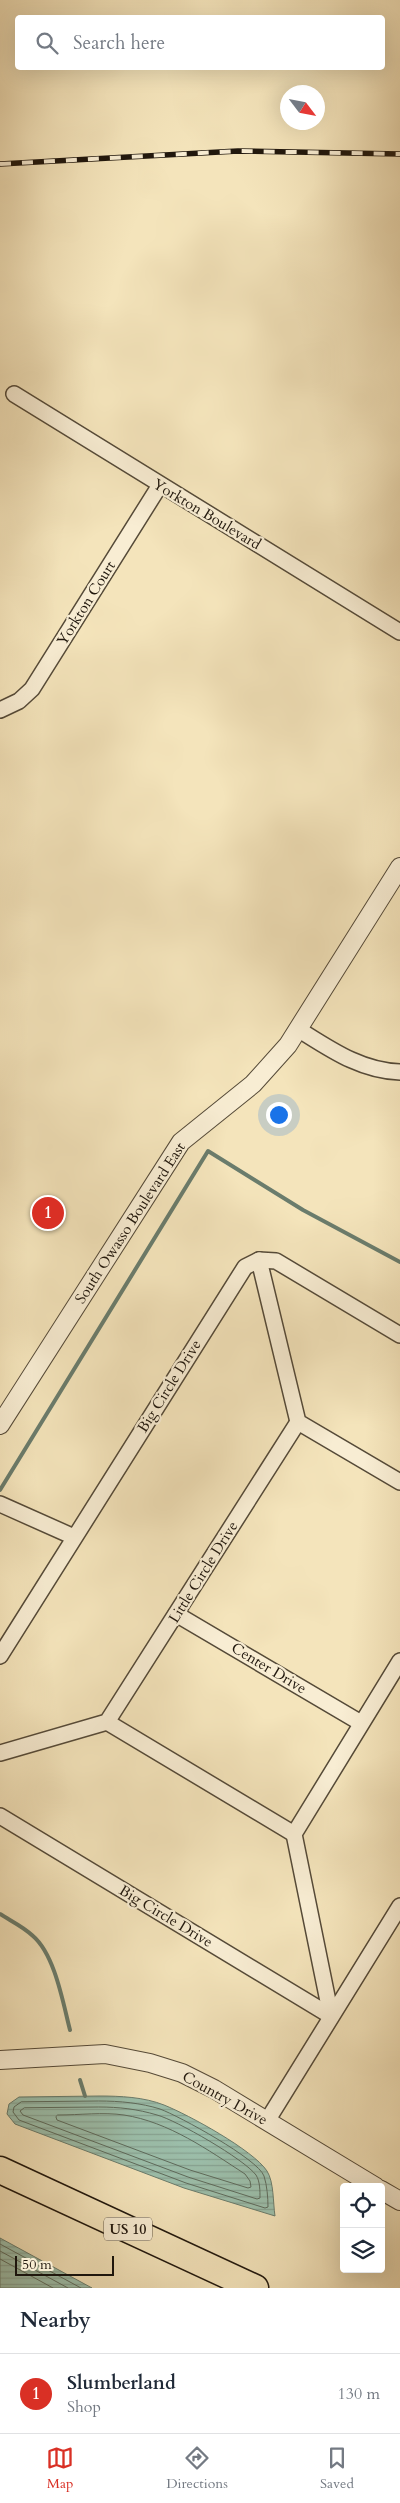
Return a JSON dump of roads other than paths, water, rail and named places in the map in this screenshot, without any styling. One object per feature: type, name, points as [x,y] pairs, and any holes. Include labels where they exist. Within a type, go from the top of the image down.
[{"type":"highway","name":"US 10","points":[[0,2170],[255,2288]]},
{"type":"street","name":"Yorkton Boulevard","points":[[14,394],[400,632]]},
{"type":"street","name":"Yorkton Court","points":[[0,710],[19,701],[32,689],[160,485]]},
{"type":"street","name":"South Owasso Boulevard East","points":[[0,1425],[181,1142],[270,1067],[298,1029],[400,867]]},
{"type":"street","points":[[298,1029],[352,1062],[373,1068],[400,1072]]},
{"type":"street","points":[[400,1335],[280,1263],[269,1259],[259,1260],[298,1422],[400,1482]]},
{"type":"street","name":"Big Circle Drive","points":[[0,1656],[239,1276],[245,1267],[259,1260]]},
{"type":"street","name":"Little Circle Drive","points":[[107,1722],[298,1422]]},
{"type":"street","points":[[0,1504],[74,1537]]},
{"type":"street","name":"Center Drive","points":[[176,1614],[361,1723]]},
{"type":"street","points":[[331,2016],[294,1834],[400,1661]]},
{"type":"street","points":[[0,1753],[107,1722],[294,1834]]},
{"type":"street","name":"Big Circle Drive","points":[[0,1816],[331,2016]]},
{"type":"street","points":[[267,2121],[400,1906]]},
{"type":"street","name":"Country Drive","points":[[0,2060],[105,2054],[150,2063],[182,2073],[214,2089],[369,2183]]},
{"type":"street","points":[[385,2192],[400,2201]]},
{"type":"water","points":[[99,2096],[140,2099],[164,2105],[204,2125],[249,2153],[267,2171],[272,2187],[275,2216],[184,2188],[15,2124],[7,2114],[9,2104],[19,2097]]},
{"type":"water","points":[[0,2238],[92,2288],[0,2288]]},
{"type":"waterway","points":[[0,1490],[208,1151],[303,1210],[400,1262]]},
{"type":"waterway","points":[[0,1914],[22,1927],[41,1944],[53,1967],[70,2030]]},
{"type":"waterway","points":[[80,2080],[85,2096]]},
{"type":"railway","points":[[0,164],[238,151],[400,154]]},
{"type":"place","name":"Slumberland","points":[[48,1213]]}]
